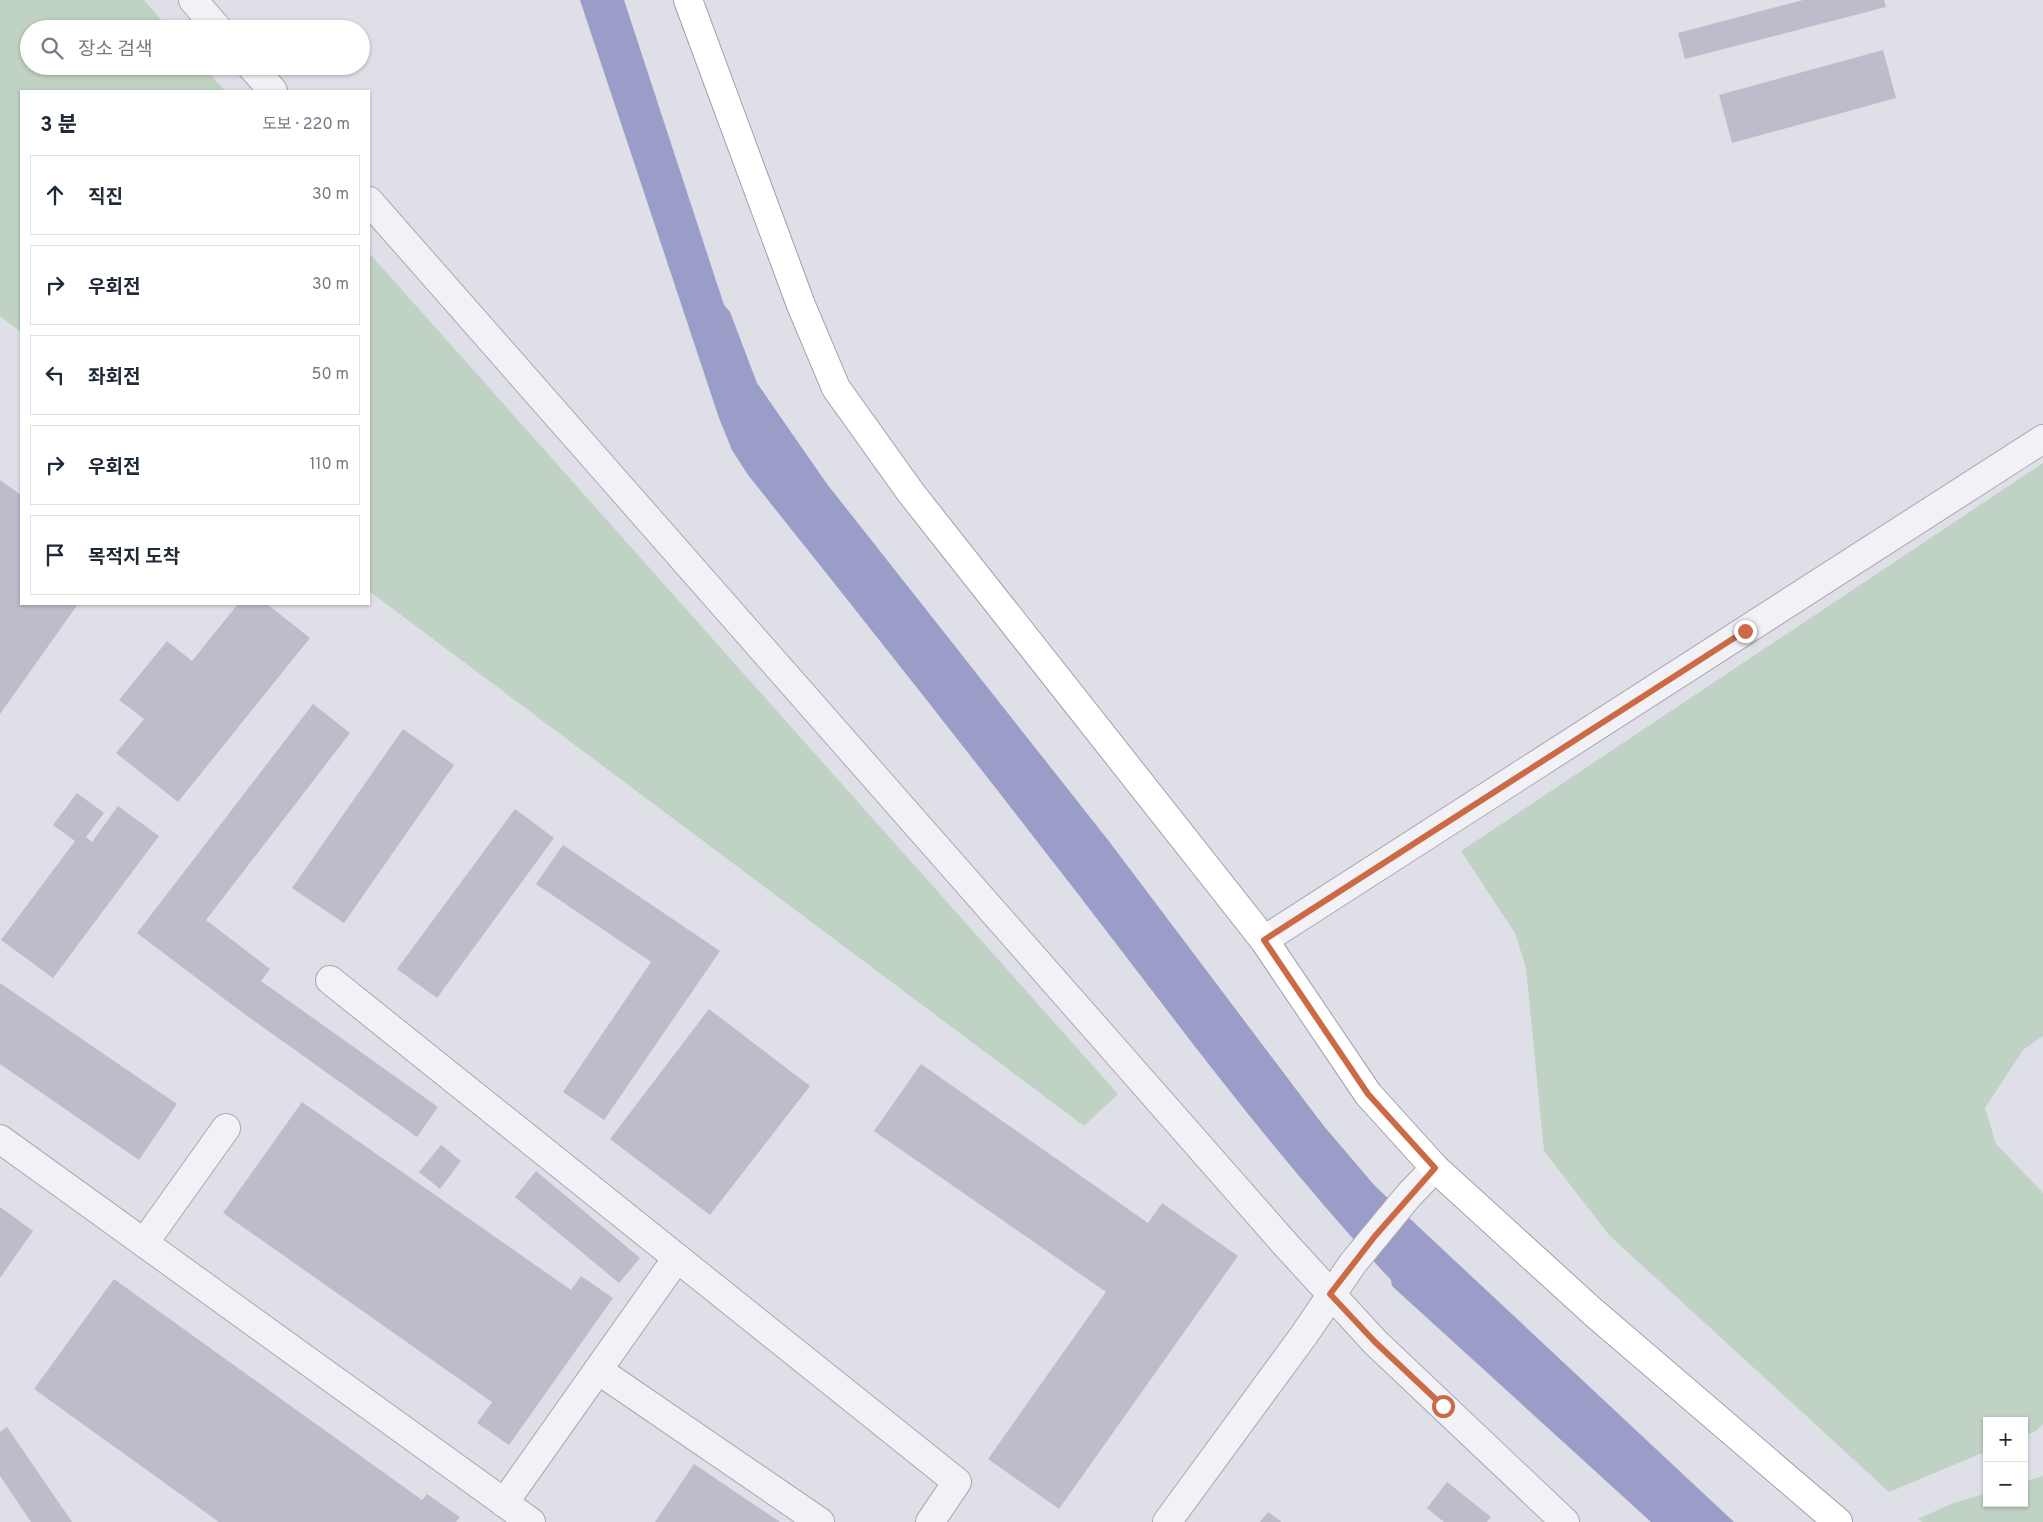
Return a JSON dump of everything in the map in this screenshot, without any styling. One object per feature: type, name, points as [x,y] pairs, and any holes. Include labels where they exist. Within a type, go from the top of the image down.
[{"type":"main road","points":[[688,0],[798,296],[836,388],[911,493],[1264,940],[1368,1094],[1435,1168],[1593,1312],[1838,1522]]},
{"type":"street","points":[[193,0],[210,20]]},
{"type":"street","points":[[259,75],[272,90]]},
{"type":"street","points":[[370,201],[1330,1294],[1375,1342],[1565,1522]]},
{"type":"street","points":[[1264,940],[2043,439]]},
{"type":"street","points":[[330,980],[957,1482],[930,1522]]},
{"type":"street","points":[[144,1243],[226,1128]]},
{"type":"street","points":[[0,1139],[531,1522]]},
{"type":"street","points":[[1167,1522],[1304,1335],[1330,1294],[1353,1263],[1409,1195],[1435,1168]]},
{"type":"street","points":[[504,1503],[677,1258]]},
{"type":"street","points":[[598,1370],[820,1522]]},
{"type":"green space","points":[[0,0],[144,0],[161,20],[20,20],[20,75],[211,75],[224,90],[20,90],[20,331],[0,316]]},
{"type":"green space","points":[[370,254],[1118,1094],[1084,1126],[370,592]]},
{"type":"green space","points":[[2043,463],[2043,1036],[2023,1050],[1985,1108],[1996,1144],[2043,1193],[2043,1424],[2036,1431],[2028,1434],[2028,1417],[1983,1417],[1983,1453],[1889,1492],[1609,1235],[1544,1151],[1526,968],[1515,933],[1461,851]]},
{"type":"green space","points":[[2043,1476],[2043,1522],[1922,1522],[1918,1519],[1951,1504],[1983,1494],[1983,1507],[2028,1507],[2028,1481]]},
{"type":"water","points":[[580,0],[624,0],[724,305],[730,312],[757,383],[827,484],[1108,840],[1323,1125],[1375,1186],[1734,1522],[1651,1522],[1392,1286],[1391,1280],[1268,1139],[996,789],[748,475],[732,450],[719,418]]},
{"type":"building","points":[[1803,0],[1884,0],[1886,7],[1685,59],[1678,33]]},
{"type":"building","points":[[1883,50],[1896,98],[1732,143],[1719,95]]},
{"type":"building","points":[[0,480],[20,494],[20,605],[77,605],[0,714]]},
{"type":"building","points":[[237,605],[268,605],[310,638],[178,802],[116,753],[144,719],[119,700],[167,641],[192,661]]},
{"type":"building","points":[[313,704],[350,733],[206,920],[270,969],[261,981],[438,1107],[417,1137],[239,1010],[137,933]]},
{"type":"building","points":[[403,729],[454,765],[344,923],[292,888]]},
{"type":"building","points":[[77,793],[104,813],[86,837],[92,842],[118,806],[159,836],[53,978],[1,940],[75,841],[53,825]]},
{"type":"building","points":[[515,809],[554,838],[437,998],[397,969]]},
{"type":"building","points":[[563,845],[720,951],[604,1120],[563,1092],[651,962],[536,884]]},
{"type":"building","points":[[0,983],[177,1104],[139,1160],[0,1064]]},
{"type":"building","points":[[709,1009],[810,1086],[710,1215],[610,1139]]},
{"type":"building","points":[[921,1064],[1148,1223],[1162,1203],[1238,1256],[1059,1509],[988,1459],[1106,1292],[874,1131]]},
{"type":"building","points":[[302,1102],[571,1290],[581,1276],[613,1298],[509,1445],[477,1423],[492,1402],[223,1213]]},
{"type":"building","points":[[441,1145],[461,1161],[440,1189],[419,1172]]},
{"type":"building","points":[[536,1171],[640,1258],[619,1283],[515,1197]]},
{"type":"building","points":[[0,1207],[33,1231],[0,1278]]},
{"type":"building","points":[[114,1279],[422,1500],[427,1494],[460,1517],[456,1522],[219,1522],[34,1389]]},
{"type":"building","points":[[7,1427],[72,1522],[31,1522],[0,1476],[0,1432]]},
{"type":"building","points":[[694,1464],[780,1522],[655,1522]]},
{"type":"building","points":[[1447,1482],[1491,1517],[1487,1522],[1444,1522],[1427,1508]]},
{"type":"building","points":[[1268,1512],[1282,1522],[1260,1522]]},
{"type":"route","points":[[1443,1406],[1375,1342],[1330,1294],[1409,1195],[1435,1168],[1368,1094],[1264,940],[1745,631]]}]
